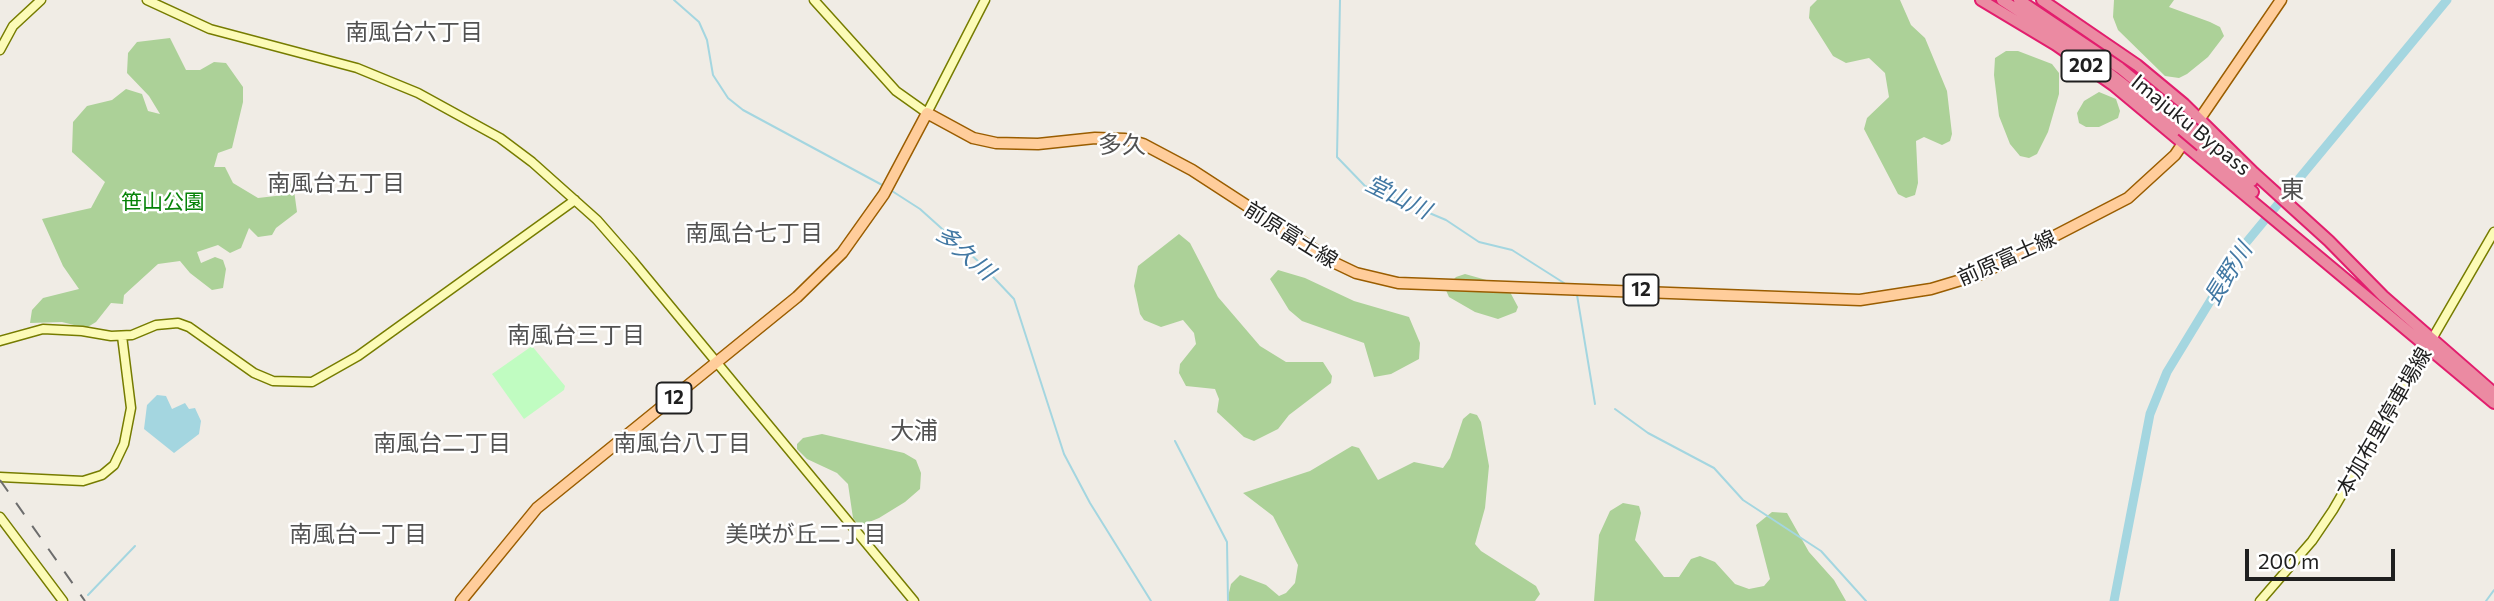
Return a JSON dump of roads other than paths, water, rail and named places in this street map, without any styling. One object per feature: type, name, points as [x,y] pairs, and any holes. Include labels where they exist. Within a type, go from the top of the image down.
[{"type":"highway","name":"Imajuku Bypass","points":[[1981,0],[2100,76],[2183,144],[2264,197],[2383,296],[2494,403]]},
{"type":"highway","points":[[2002,0],[2079,50],[2184,126]]},
{"type":"highway","points":[[2019,0],[2120,68],[2264,197]]},
{"type":"highway","name":"Imajuku Bypass","points":[[2042,0],[2137,65],[2200,119],[2264,197],[2284,214],[2313,254],[2494,393]]},
{"type":"highway","points":[[2284,214],[2359,279],[2383,296]]},
{"type":"highway","points":[[2359,279],[2394,317]]},
{"type":"main road","name":"前原富士線","points":[[927,113],[973,138],[996,143],[1038,144],[1095,138],[1125,139],[1143,144],[1192,170],[1335,263],[1356,273],[1398,283],[1845,299],[1931,289],[1981,274],[2113,209],[2159,172],[2183,144],[2281,0]]},
{"type":"main road","name":"12","points":[[461,601],[537,508],[797,297],[842,253],[884,194],[927,113]]},
{"type":"street","points":[[0,50],[13,26],[41,0]]},
{"type":"street","points":[[147,0],[210,29],[357,68],[447,106],[500,138],[575,200],[632,260],[914,601]]},
{"type":"street","points":[[814,0],[896,90],[927,113],[985,0]]},
{"type":"street","points":[[0,341],[43,329],[121,336],[156,325],[178,323],[189,327],[254,373],[273,382],[312,382],[358,356],[575,200]]},
{"type":"street","name":"本加布里停車場線","points":[[2260,601],[2296,562],[2323,526],[2494,232]]},
{"type":"street","points":[[0,477],[83,481],[102,475],[114,464],[124,444],[131,408],[121,336]]},
{"type":"street","points":[[0,517],[64,601]]},
{"type":"water","points":[[157,395],[166,396],[172,409],[185,403],[189,409],[195,408],[201,421],[199,434],[174,453],[144,429],[147,405]]},
{"type":"waterway","name":"多久川","points":[[674,0],[699,22],[707,40],[713,75],[728,98],[743,110],[884,186]]},
{"type":"waterway","name":"堂山川","points":[[1340,0],[1337,157],[1365,186],[1446,220],[1479,242],[1512,250],[1564,283]]},
{"type":"waterway","name":"長野川","points":[[2114,601],[2150,414],[2167,372],[2245,244],[2447,0]]},
{"type":"waterway","name":"多久川","points":[[892,191],[920,209],[979,262],[1014,299],[1064,454],[1090,503],[1151,601]]},
{"type":"waterway","name":"堂山川","points":[[1577,295],[1595,404]]},
{"type":"waterway","name":"堂山川","points":[[1615,409],[1648,433],[1714,468],[1743,500],[1821,551],[1866,601]]},
{"type":"waterway","points":[[1175,441],[1227,542],[1228,601]]},
{"type":"waterway","points":[[88,595],[135,546]]},
{"type":"waterway","points":[[2486,601],[2494,590]]},
{"type":"railway","points":[[0,480],[85,601]]},
{"type":"district","name":"南風台六丁目","points":[[414,32]]},
{"type":"district","name":"多久","points":[[1122,145]]},
{"type":"district","name":"南風台五丁目","points":[[336,183]]},
{"type":"district","name":"東","points":[[2292,190]]},
{"type":"district","name":"南風台七丁目","points":[[754,233]]},
{"type":"district","name":"南風台三丁目","points":[[576,335]]},
{"type":"district","name":"大浦","points":[[914,431]]},
{"type":"district","name":"南風台二丁目","points":[[442,443]]},
{"type":"district","name":"南風台八丁目","points":[[682,443]]},
{"type":"district","name":"南風台一丁目","points":[[358,534]]},
{"type":"district","name":"美咲が丘二丁目","points":[[806,534]]},
{"type":"park label","name":"笹山公園","points":[[163,202]]}]
